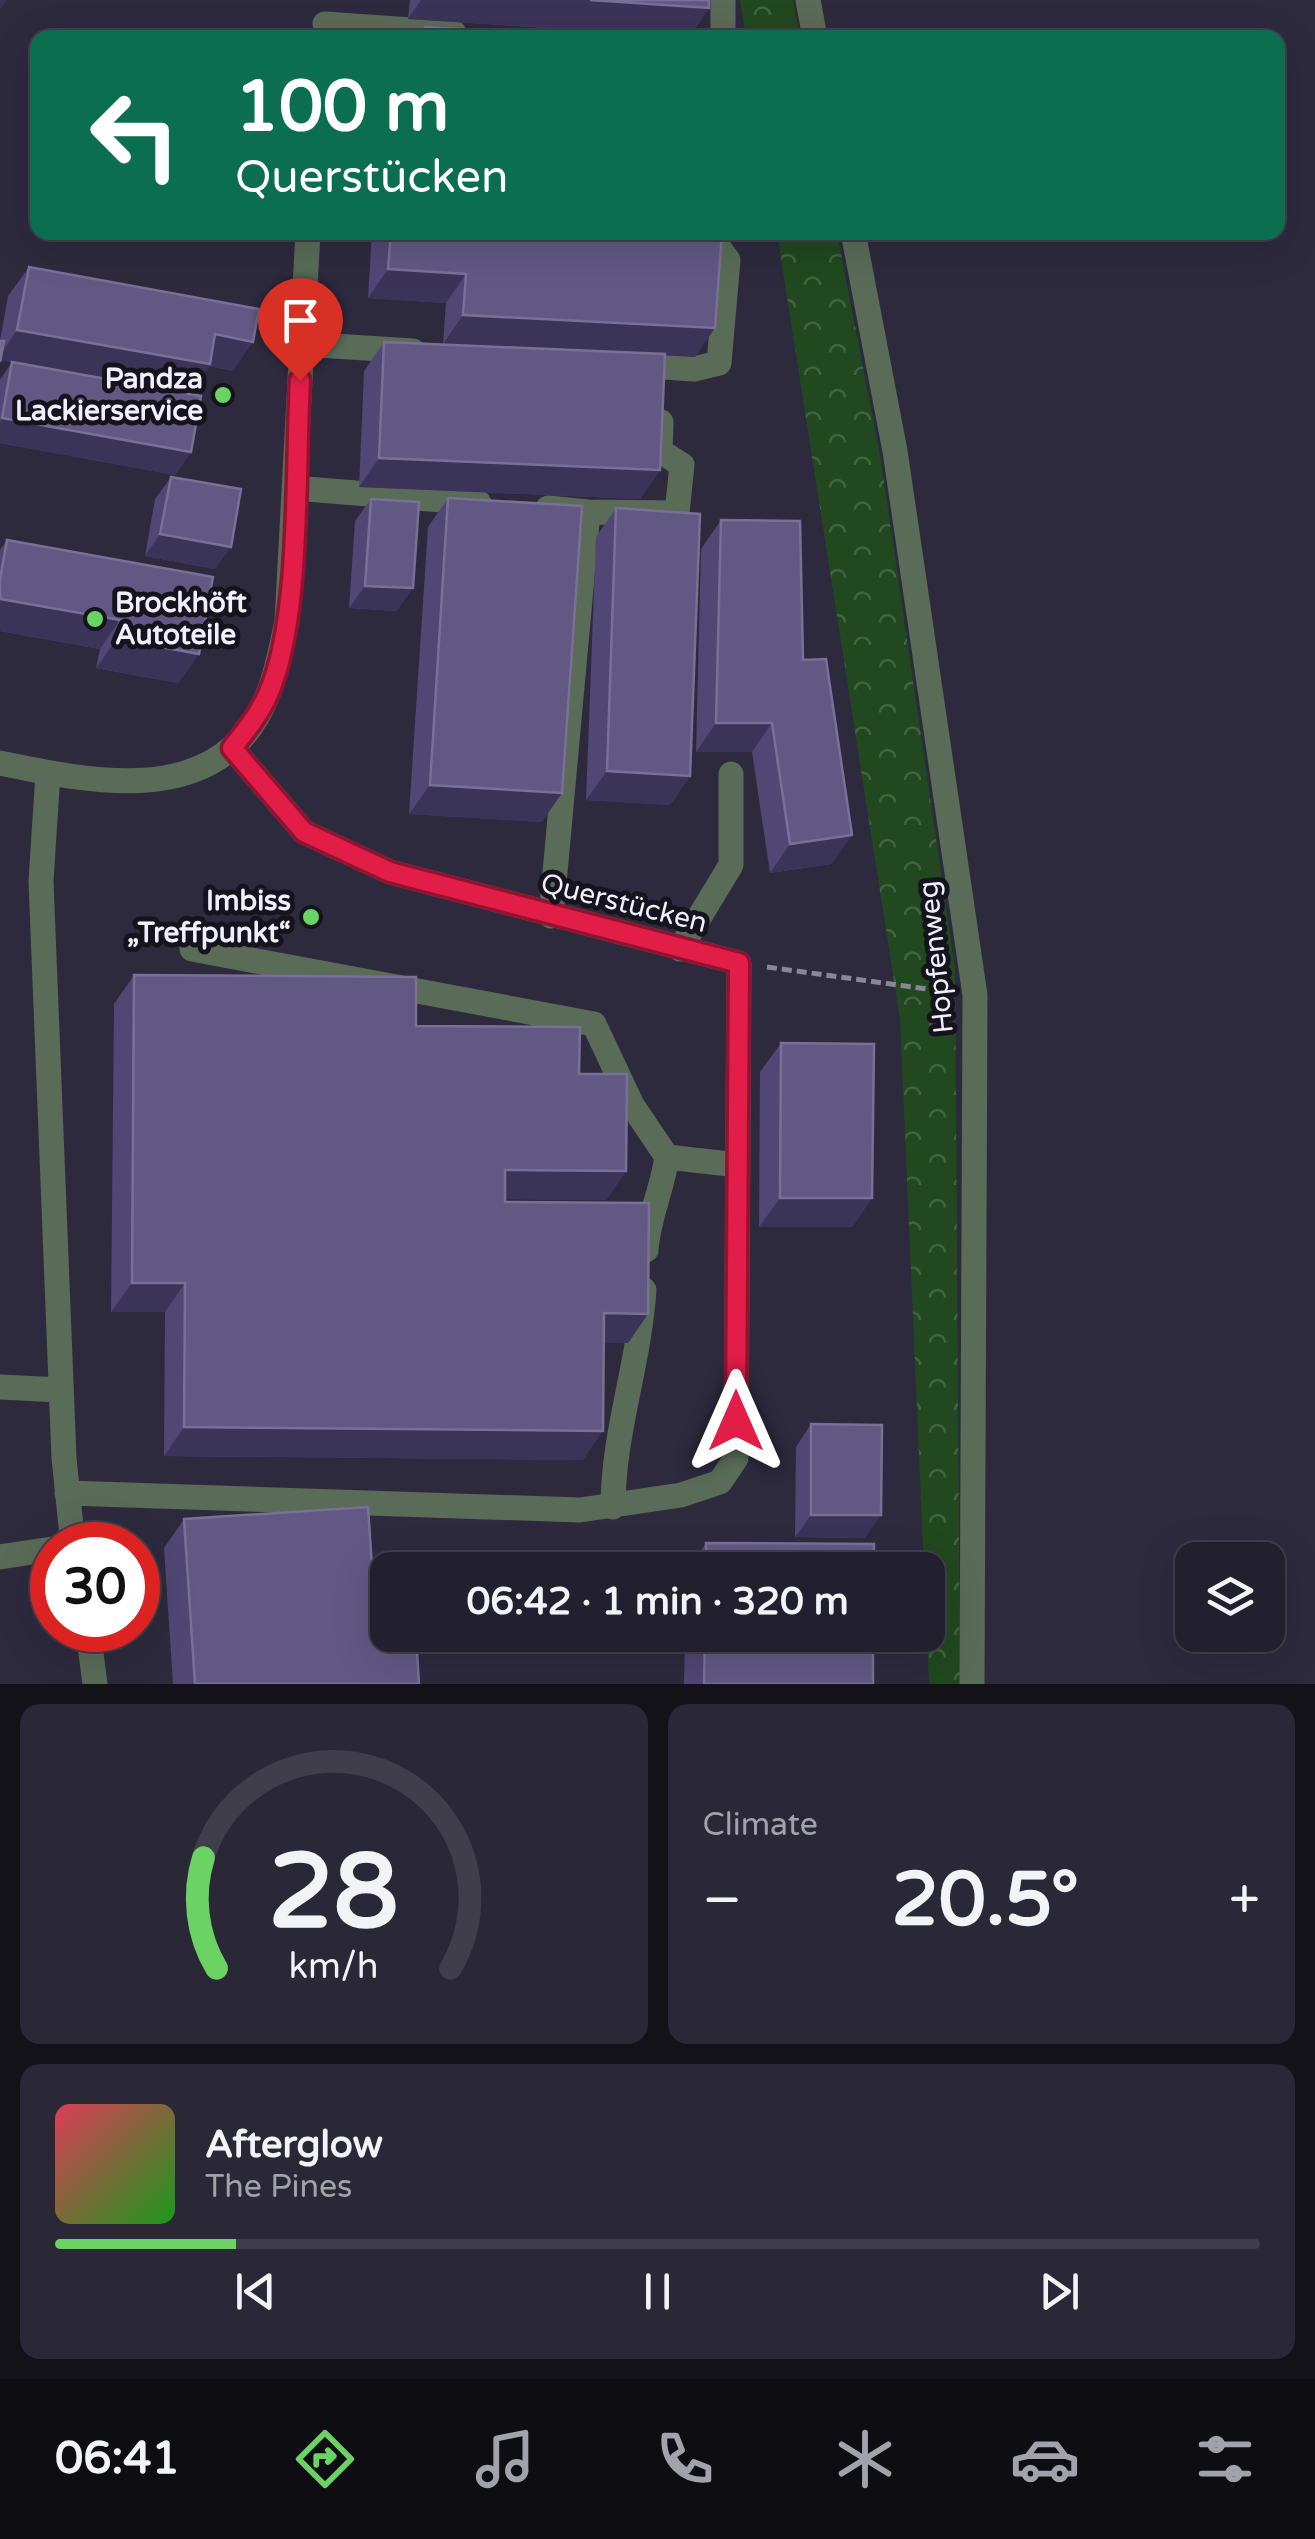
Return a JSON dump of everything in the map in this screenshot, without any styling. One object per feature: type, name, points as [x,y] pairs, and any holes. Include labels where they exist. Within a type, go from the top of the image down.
[{"type":"street","points":[[723,0],[723,30]]},
{"type":"street","points":[[808,0],[814,30]]},
{"type":"street","points":[[325,21],[426,30]]},
{"type":"street","points":[[0,763],[110,782],[150,781],[198,768],[232,748],[256,719],[274,682],[288,622],[308,240]]},
{"type":"street","points":[[607,364],[694,369],[719,362],[728,260],[714,240]]},
{"type":"street","name":"Hopfenweg","points":[[855,240],[895,451],[975,995],[972,1684]]},
{"type":"street","points":[[302,344],[435,353]]},
{"type":"street","points":[[294,488],[588,512],[678,513],[682,465],[660,451],[664,368]]},
{"type":"street","points":[[551,916],[588,512]]},
{"type":"street","name":"Querstücken","points":[[232,748],[304,832],[390,872],[739,963]]},
{"type":"street","points":[[48,773],[41,881],[69,1522]]},
{"type":"street","points":[[680,949],[731,865],[731,774]]},
{"type":"street","points":[[192,949],[594,1024],[632,1105],[667,1157],[661,1196],[648,1221],[634,1376],[613,1464],[613,1507]]},
{"type":"street","points":[[66,1494],[613,1507],[682,1495],[720,1482],[736,1458],[739,963]]},
{"type":"street","points":[[667,1157],[738,1164]]},
{"type":"street","points":[[0,1387],[61,1390]]},
{"type":"street","points":[[0,1556],[30,1552]]},
{"type":"street","points":[[91,1652],[95,1684]]},
{"type":"path","points":[[739,963],[975,995]]},
{"type":"green space","points":[[740,0],[793,0],[799,30],[745,30]]},
{"type":"green space","points":[[778,240],[838,240],[881,461],[955,969],[960,1684],[929,1684],[928,1652],[945,1652],[945,1552],[923,1552],[900,1019]]},
{"type":"building","points":[[590,0],[709,0],[709,8]]},
{"type":"building","points":[[425,27],[470,30],[425,30]]},
{"type":"building","points":[[390,240],[721,240],[715,328],[463,315],[466,274],[388,269]]},
{"type":"building","points":[[29,267],[259,309],[253,342],[215,334],[210,364],[17,330]]},
{"type":"building","points":[[384,342],[665,354],[660,470],[379,458]]},
{"type":"building","points":[[12,362],[201,396],[191,452],[2,418]]},
{"type":"building","points":[[171,477],[241,489],[231,547],[160,534]]},
{"type":"building","points":[[448,498],[582,506],[562,793],[430,785]]},
{"type":"building","points":[[371,499],[419,502],[413,588],[365,586]]},
{"type":"building","points":[[616,508],[700,514],[690,776],[607,771]]},
{"type":"building","points":[[721,520],[800,521],[803,660],[826,659],[852,835],[790,844],[772,723],[716,723]]},
{"type":"building","points":[[7,540],[213,577],[199,654],[117,639],[120,620],[0,599]]},
{"type":"building","points":[[134,975],[416,977],[416,1026],[580,1027],[579,1074],[627,1074],[626,1171],[505,1170],[505,1202],[649,1203],[648,1314],[604,1313],[603,1431],[184,1427],[185,1283],[132,1283]]},
{"type":"building","points":[[781,1043],[874,1044],[872,1198],[780,1198]]},
{"type":"building","points":[[811,1424],[882,1425],[881,1515],[811,1515]]},
{"type":"building","points":[[368,1507],[370,1652],[417,1652],[419,1684],[195,1684],[184,1519]]},
{"type":"building","points":[[706,1543],[874,1544],[874,1552],[706,1552]]},
{"type":"building","points":[[705,1652],[873,1652],[873,1684],[704,1684]]},
{"type":"place","name":"Pandza Lackierservice","points":[[223,395]]},
{"type":"place","name":"Brockhöft Autoteile","points":[[95,619]]},
{"type":"place","name":"Imbiss „Treffpunkt“","points":[[311,917]]},
{"type":"route","points":[[300,380],[288,622],[274,682],[256,719],[232,748],[304,832],[390,872],[739,963],[736,1421]]}]
